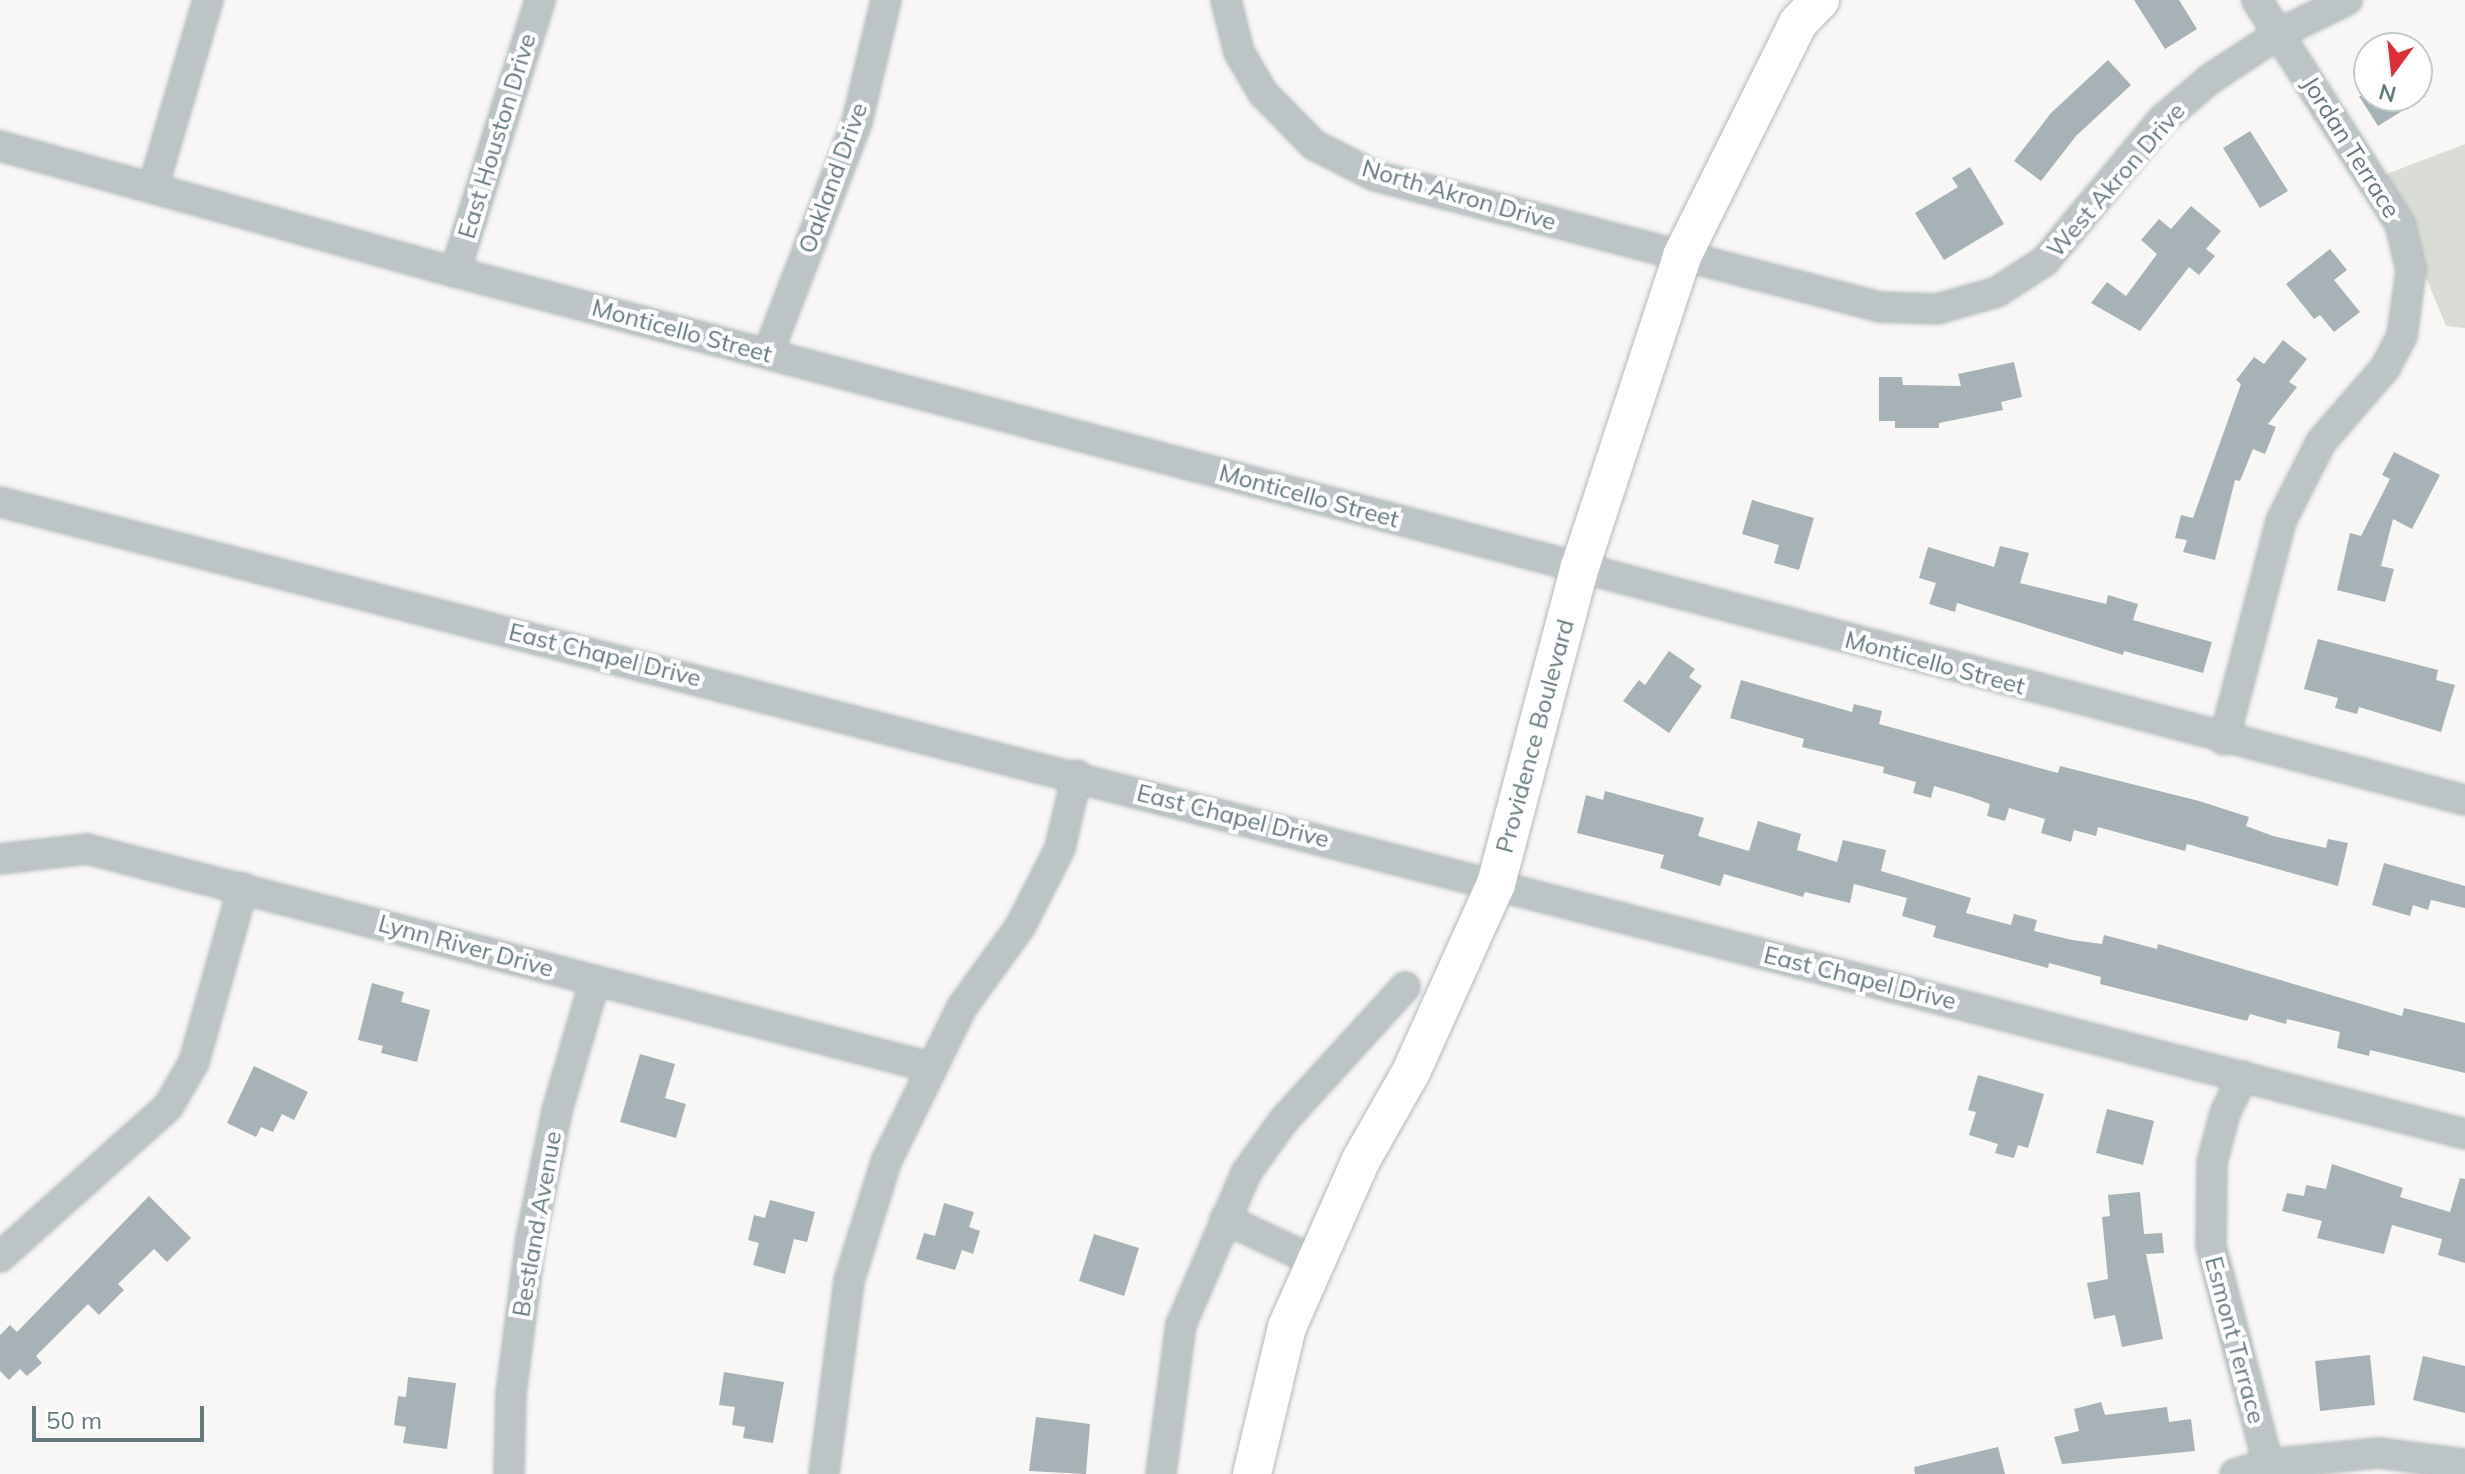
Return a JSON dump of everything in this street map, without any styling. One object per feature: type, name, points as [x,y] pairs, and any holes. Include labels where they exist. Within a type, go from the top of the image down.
[{"type":"main road","name":"Providence Boulevard","points":[[1252,1474],[1287,1327],[1361,1160],[1459,972],[1496,884],[1580,567],[1682,256],[1798,23],[1820,0]]},
{"type":"street","points":[[153,188],[208,0]]},
{"type":"street","name":"East Houston Drive","points":[[455,272],[540,0]]},
{"type":"street","name":"Oakland Drive","points":[[768,353],[857,122],[886,0]]},
{"type":"street","name":"North Akron Drive","points":[[1226,0],[1239,52],[1263,93],[1314,145],[1375,176],[1682,256]]},
{"type":"street","name":"Jordan Terrace","points":[[2224,740],[2281,521],[2321,442],[2385,368],[2410,306],[2411,270],[2400,224],[2360,168],[2257,0]]},
{"type":"street","name":"West Akron Drive","points":[[1682,256],[1880,307],[1937,309],[1997,292],[2045,261],[2162,120],[2210,79],[2280,33],[2347,0]]},
{"type":"street","name":"Monticello Street","points":[[0,146],[455,272],[1580,567],[2224,740],[2465,800]]},
{"type":"street","name":"East Chapel Drive","points":[[0,502],[1077,775],[2465,1134]]},
{"type":"street","points":[[824,1474],[849,1281],[886,1162],[962,1007],[1020,927],[1060,848],[1077,775]]},
{"type":"street","name":"Lynn River Drive","points":[[0,859],[87,849],[930,1067]]},
{"type":"street","points":[[0,1257],[168,1107],[194,1062],[243,888]]},
{"type":"street","name":"Bestland Avenue","points":[[509,1474],[511,1394],[531,1238],[557,1111],[595,980]]},
{"type":"street","points":[[1161,1474],[1181,1325],[1246,1173],[1284,1120],[1405,987]]},
{"type":"street","name":"Esmont Terrace","points":[[2243,1076],[2225,1113],[2212,1163],[2211,1246],[2268,1464]]},
{"type":"street","points":[[1225,1219],[1316,1262]]},
{"type":"street","points":[[2235,1474],[2268,1464],[2379,1453],[2465,1464]]},
{"type":"shaded area","points":[[2465,144],[2465,328],[2446,326],[2384,175]]},
{"type":"building","points":[[2134,0],[2179,0],[2197,29],[2165,49]]},
{"type":"building","points":[[2108,60],[2131,85],[2076,136],[2041,181],[2014,161],[2051,113]]},
{"type":"building","points":[[2369,112],[2400,112],[2378,126]]},
{"type":"building","points":[[2250,131],[2288,191],[2260,208],[2223,148]]},
{"type":"building","points":[[1970,167],[2004,224],[1944,260],[1915,213],[1958,187],[1952,178]]},
{"type":"building","points":[[2191,206],[2221,231],[2206,249],[2215,256],[2199,275],[2189,267],[2140,331],[2091,303],[2107,282],[2126,296],[2157,254],[2141,240],[2159,219],[2171,229]]},
{"type":"building","points":[[2330,249],[2347,270],[2334,280],[2360,312],[2334,332],[2320,315],[2314,319],[2286,284]]},
{"type":"building","points":[[2283,340],[2307,359],[2289,382],[2297,387],[2268,424],[2276,427],[2265,454],[2253,449],[2240,481],[2235,480],[2215,560],[2183,552],[2187,540],[2175,538],[2181,515],[2193,518],[2241,384],[2236,380],[2254,357],[2264,364]]},
{"type":"building","points":[[2014,362],[2022,397],[2001,402],[2003,410],[1939,423],[1939,428],[1895,428],[1895,421],[1879,421],[1879,377],[1902,377],[1903,385],[1961,386],[1958,374]]},
{"type":"building","points":[[2394,452],[2440,475],[2412,529],[2393,519],[2381,566],[2394,569],[2385,602],[2337,590],[2350,533],[2361,536],[2390,479],[2382,475]]},
{"type":"building","points":[[1752,500],[1814,518],[1799,570],[1774,563],[1779,545],[1742,534]]},
{"type":"building","points":[[2000,546],[2029,553],[2020,583],[2106,604],[2108,595],[2138,604],[2133,620],[2212,642],[2203,673],[2124,651],[2123,655],[1957,603],[1955,612],[1929,604],[1936,583],[1919,578],[1928,547],[1994,567]]},
{"type":"building","points":[[2318,639],[2438,670],[2436,680],[2455,685],[2441,732],[2359,707],[2357,714],[2335,708],[2338,698],[2304,689]]},
{"type":"building","points":[[1669,651],[1695,669],[1689,677],[1702,686],[1669,733],[1623,701],[1639,680],[1645,685]]},
{"type":"building","points":[[1741,680],[1852,712],[1854,704],[1882,711],[1879,724],[2058,773],[2060,766],[2199,801],[2249,817],[2246,826],[2273,836],[2326,848],[2328,839],[2348,843],[2338,886],[2187,844],[2185,851],[2098,827],[2096,836],[2074,830],[2071,842],[2041,833],[2045,819],[2009,808],[2005,821],[1987,816],[1990,804],[1934,786],[1931,798],[1913,793],[1916,782],[1883,773],[1884,767],[1802,747],[1804,739],[1730,718]]},
{"type":"building","points":[[1605,791],[1704,818],[1698,836],[1749,851],[1758,821],[1801,834],[1797,850],[1837,862],[1843,840],[1886,850],[1881,871],[1971,898],[1966,913],[2011,925],[2014,914],[2037,920],[2034,931],[2072,940],[2102,944],[2104,935],[2157,949],[2158,944],[2402,1016],[2404,1008],[2465,1023],[2465,1073],[2370,1050],[2369,1056],[2337,1048],[2340,1032],[2287,1019],[2286,1024],[2250,1014],[2247,1021],[2100,984],[2101,977],[2049,963],[2048,968],[1933,937],[1936,926],[1902,916],[1907,898],[1854,884],[1850,903],[1805,892],[1803,897],[1724,874],[1720,886],[1660,868],[1664,855],[1577,833],[1586,795],[1603,800]]},
{"type":"building","points":[[2384,863],[2465,886],[2465,908],[2431,900],[2428,910],[2413,905],[2410,916],[2372,905]]},
{"type":"building","points":[[372,983],[404,992],[401,1002],[430,1010],[417,1062],[381,1053],[383,1046],[358,1040]]},
{"type":"building","points":[[640,1054],[675,1064],[665,1098],[686,1104],[676,1138],[620,1122]]},
{"type":"building","points":[[254,1066],[308,1092],[294,1120],[282,1114],[273,1132],[261,1127],[256,1137],[227,1123]]},
{"type":"building","points":[[1978,1075],[2044,1094],[2028,1148],[2018,1145],[2014,1158],[1995,1153],[1998,1144],[1969,1135],[1976,1112],[1968,1110]]},
{"type":"building","points":[[2107,1109],[2154,1121],[2143,1165],[2096,1153]]},
{"type":"building","points":[[2332,1164],[2403,1188],[2400,1197],[2450,1212],[2460,1178],[2465,1179],[2465,1263],[2438,1255],[2442,1239],[2392,1225],[2384,1254],[2317,1238],[2322,1221],[2282,1211],[2287,1193],[2304,1196],[2306,1185],[2326,1189]]},
{"type":"building","points":[[2140,1192],[2144,1234],[2162,1233],[2164,1253],[2146,1254],[2163,1339],[2122,1347],[2115,1315],[2094,1319],[2087,1283],[2108,1279],[2102,1217],[2110,1216],[2108,1195]]},
{"type":"building","points":[[149,1196],[191,1238],[167,1262],[154,1249],[118,1284],[124,1290],[99,1315],[88,1304],[36,1356],[42,1363],[27,1376],[20,1369],[9,1380],[0,1371],[0,1335],[10,1325],[17,1332]]},
{"type":"building","points":[[770,1200],[815,1212],[807,1242],[794,1239],[785,1274],[753,1265],[759,1243],[748,1240],[754,1215],[765,1218]]},
{"type":"building","points":[[944,1203],[974,1212],[969,1227],[980,1231],[973,1254],[962,1250],[955,1270],[916,1259],[924,1233],[935,1236]]},
{"type":"building","points":[[1094,1234],[1139,1248],[1124,1296],[1079,1281]]},
{"type":"building","points":[[2370,1355],[2375,1405],[2320,1411],[2315,1361]]},
{"type":"building","points":[[2423,1356],[2465,1366],[2465,1413],[2413,1400]]},
{"type":"building","points":[[724,1372],[784,1382],[773,1443],[743,1438],[745,1427],[732,1425],[735,1407],[719,1405]]},
{"type":"building","points":[[408,1377],[456,1383],[447,1449],[403,1443],[406,1427],[394,1425],[398,1396],[406,1397]]},
{"type":"building","points":[[2101,1402],[2105,1415],[2167,1407],[2169,1422],[2191,1419],[2195,1451],[2062,1464],[2054,1437],[2079,1431],[2074,1409]]},
{"type":"building","points":[[1036,1417],[1090,1424],[1086,1474],[1029,1471]]},
{"type":"building","points":[[1998,1447],[2005,1474],[1915,1474],[1914,1467]]}]
